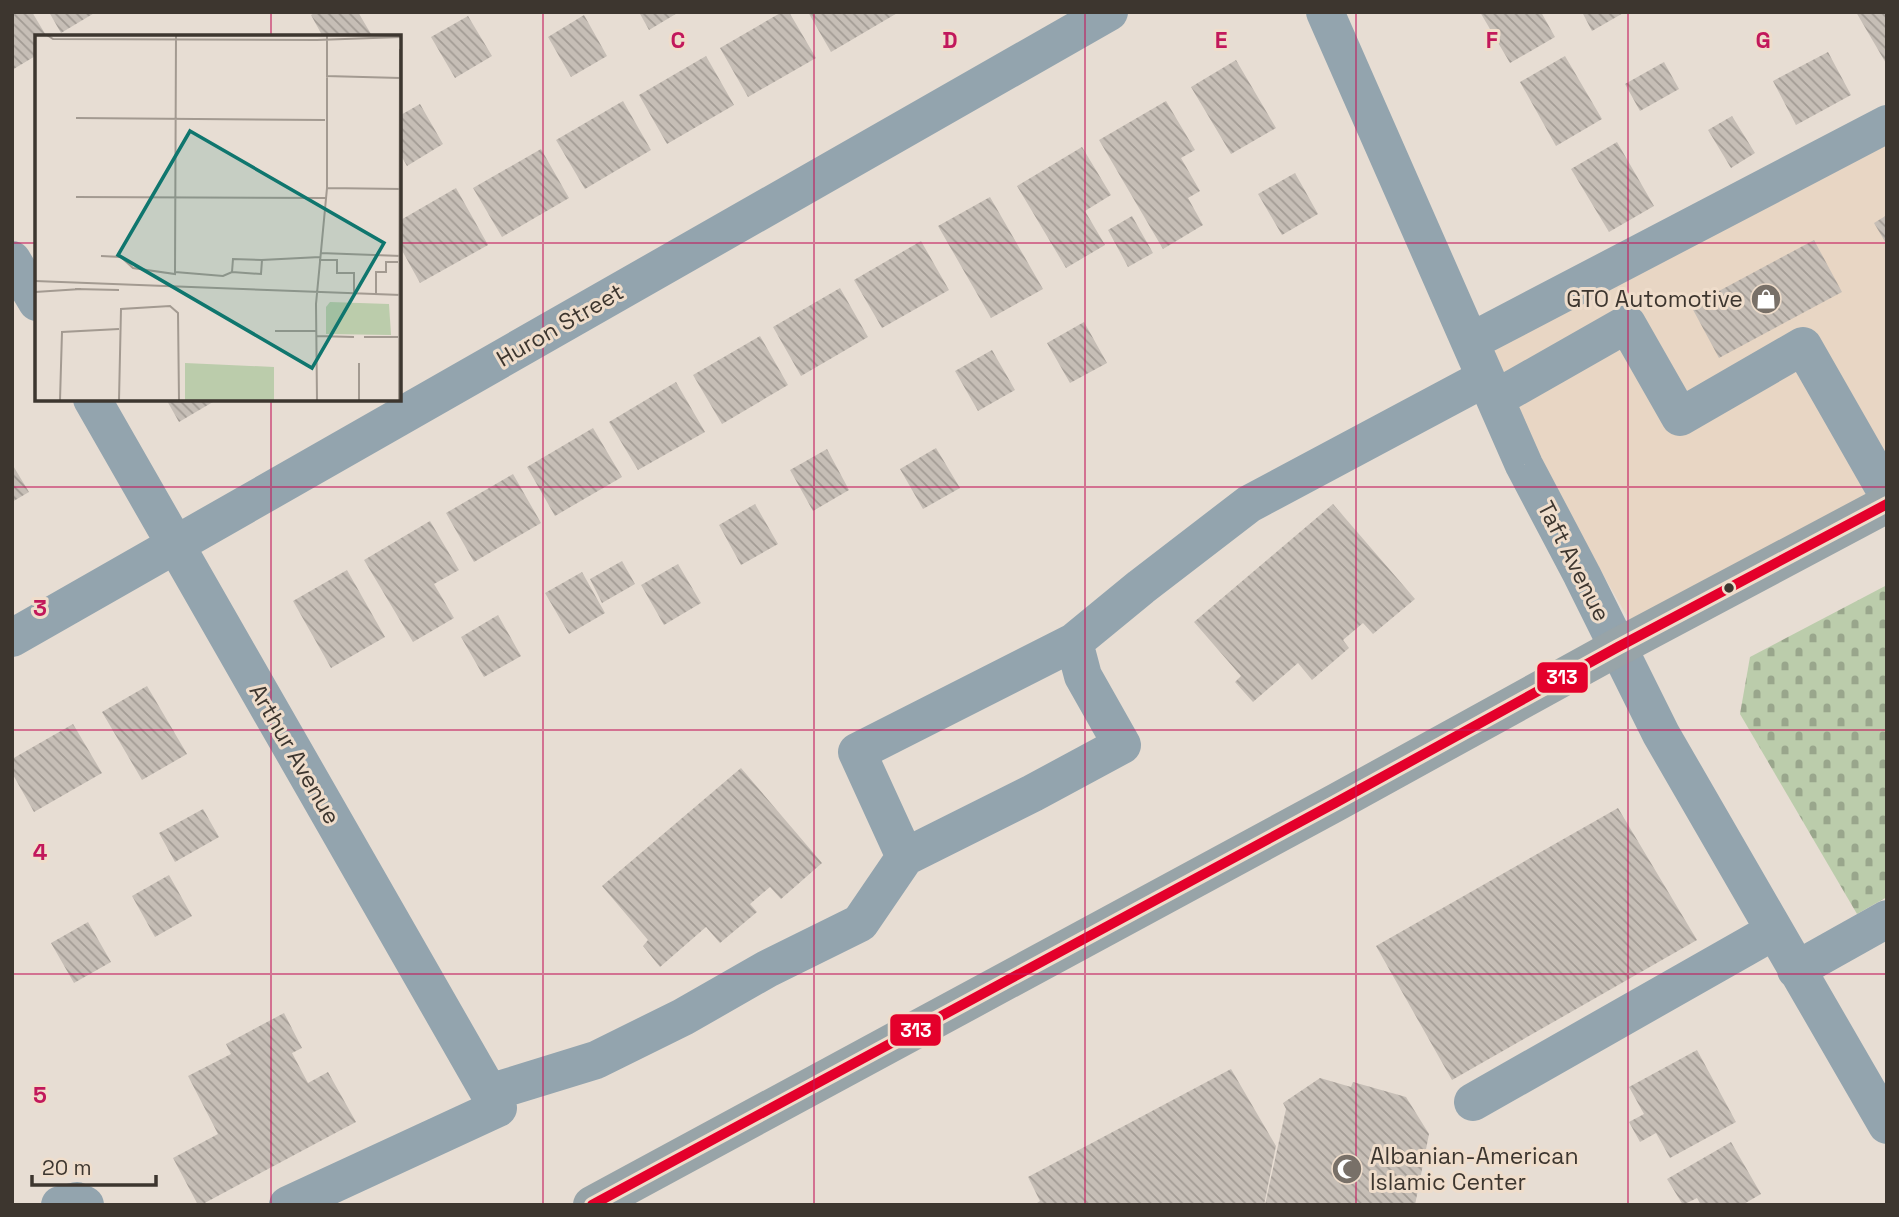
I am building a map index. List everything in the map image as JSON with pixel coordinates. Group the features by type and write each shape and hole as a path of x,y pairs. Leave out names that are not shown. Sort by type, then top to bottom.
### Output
{"main road":[{"path":"592,1205 1618,647 1887,504"}],"street":[{"name":"Huron Street","path":"12,638 1109,12"},
{"name":"Taft Avenue","path":"1325,12 1524,465 1661,734 1887,1125"},
{"path":"1470,342 1887,124"},
{"path":"12,260 35,299"},
{"path":"905,857 857,752 1074,642 1249,504 1627,324 1680,416 1803,346 1887,492"},
{"name":"Arthur Avenue","path":"93,401 494,1101"},
{"path":"288,1205 494,1101 596,1060 860,923 905,857 1122,745 1083,676 1074,642"},
{"path":"1796,970 1887,919"},
{"path":"1473,1102 1774,931"},
{"path":"60,1205 78,1201 85,1205"}],"shaded area":[{"path":"1887,110 1887,488 1631,623 1534,455 1476,322"}],"green space":[{"path":"1887,585 1887,897 1857,914 1740,714 1750,657"}],"building":[{"path":"12,12 32,12 46,35 35,35 35,56 12,70"},
{"path":"49,12 96,12 61,33"},
{"path":"316,12 358,12 371,34 322,35 311,15"},
{"path":"639,12 679,12 649,30"},
{"path":"782,12 789,12 816,58 748,97 720,48"},
{"path":"808,12 899,12 831,52"},
{"path":"1480,12 1541,12 1555,37 1510,63"},
{"path":"1582,12 1625,12 1592,31"},
{"path":"1856,12 1887,12 1887,65"},
{"path":"584,15 607,56 571,77 548,37"},
{"path":"468,16 492,56 455,78 431,37"},
{"path":"1828,52 1851,95 1796,125 1773,81"},
{"path":"706,56 734,105 667,144 639,95"},
{"path":"1565,56 1602,119 1556,146 1520,82"},
{"path":"1236,60 1276,128 1231,154 1191,87"},
{"path":"1664,62 1679,89 1640,111 1625,84"},
{"path":"623,101 651,150 585,189 556,140"},
{"path":"1166,101 1195,150 1181,158 1200,191 1188,198 1203,225 1163,249 1099,140"},
{"path":"420,104 443,144 407,166 401,156 401,115"},
{"path":"1732,116 1755,153 1731,168 1708,130"},
{"path":"1617,142 1654,206 1609,232 1571,169"},
{"path":"1082,147 1111,195 1085,211 1105,245 1066,268 1017,186"},
{"path":"541,149 569,198 502,237 473,188"},
{"path":"1295,173 1318,214 1282,235 1258,194"},
{"path":"456,188 488,245 420,283 401,249 401,220"},
{"path":"990,197 1043,289 991,318 938,226"},
{"path":"1887,215 1887,245 1874,223"},
{"path":"1132,216 1153,253 1128,267 1108,230"},
{"name":"GTO Automotive","path":"1814,240 1842,292 1719,358 1691,306"},
{"path":"921,241 949,290 882,328 854,280"},
{"path":"840,288 868,337 801,376 773,327"},
{"path":"1084,322 1107,363 1070,383 1047,343"},
{"path":"760,336 788,385 722,424 693,375"},
{"path":"992,350 1015,390 978,411 955,371"},
{"path":"676,382 705,432 638,470 609,422"},
{"path":"167,401 215,401 179,422"},
{"path":"593,428 622,477 555,516 527,467"},
{"path":"936,448 960,488 923,509 900,469"},
{"path":"827,449 849,490 813,511 790,470"},
{"path":"12,464 29,492 12,502"},
{"path":"513,474 541,523 474,562 446,513"},
{"path":"755,504 778,544 741,565 719,525"},
{"path":"1333,504 1415,599 1373,634 1363,623 1343,640 1349,648 1312,680 1298,663 1253,702 1235,682 1241,676 1194,622"},
{"path":"430,521 459,570 434,584 454,618 413,642 364,560"},
{"path":"622,561 635,584 602,603 590,579"},
{"path":"678,564 701,603 664,625 641,585"},
{"path":"347,570 385,637 331,668 293,601"},
{"path":"582,572 605,613 569,634 545,593"},
{"path":"498,615 521,656 484,677 461,637"},
{"path":"147,686 187,754 142,780 102,712"},
{"path":"73,724 102,773 34,812 12,773 12,759"},
{"path":"741,768 822,863 781,899 770,887 750,904 757,912 720,943 706,927 660,967 643,946 648,940 602,886"},
{"path":"1618,808 1697,940 1452,1080 1376,946"},
{"path":"203,809 219,837 175,862 159,833"},
{"path":"169,875 192,916 155,937 132,896"},
{"path":"88,922 111,962 74,983 51,943"},
{"path":"284,1013 302,1048 292,1053 308,1083 328,1072 356,1122 198,1205 173,1158 218,1134 188,1076 231,1054 226,1044"},
{"path":"1697,1050 1736,1122 1670,1158 1656,1133 1640,1142 1629,1122 1644,1114 1629,1087"},
{"path":"1231,1069 1276,1146 1264,1205 1034,1205 1040,1201 1028,1177"},
{"name":"Albanian-American Islamic Center","path":"1320,1078 1351,1087 1353,1082 1406,1097 1429,1134 1415,1205 1265,1205 1286,1109 1283,1103"},
{"path":"1731,1142 1761,1194 1742,1205 1701,1205 1697,1198 1683,1205 1667,1179"}],"transit line":[{"name":"313","path":"592,1205 1618,647 1887,504"}],"place":[{"name":"GTO Automotive","path":"1766,299"},
{"name":"Albanian-American Islamic Center","path":"1347,1169"}]}
